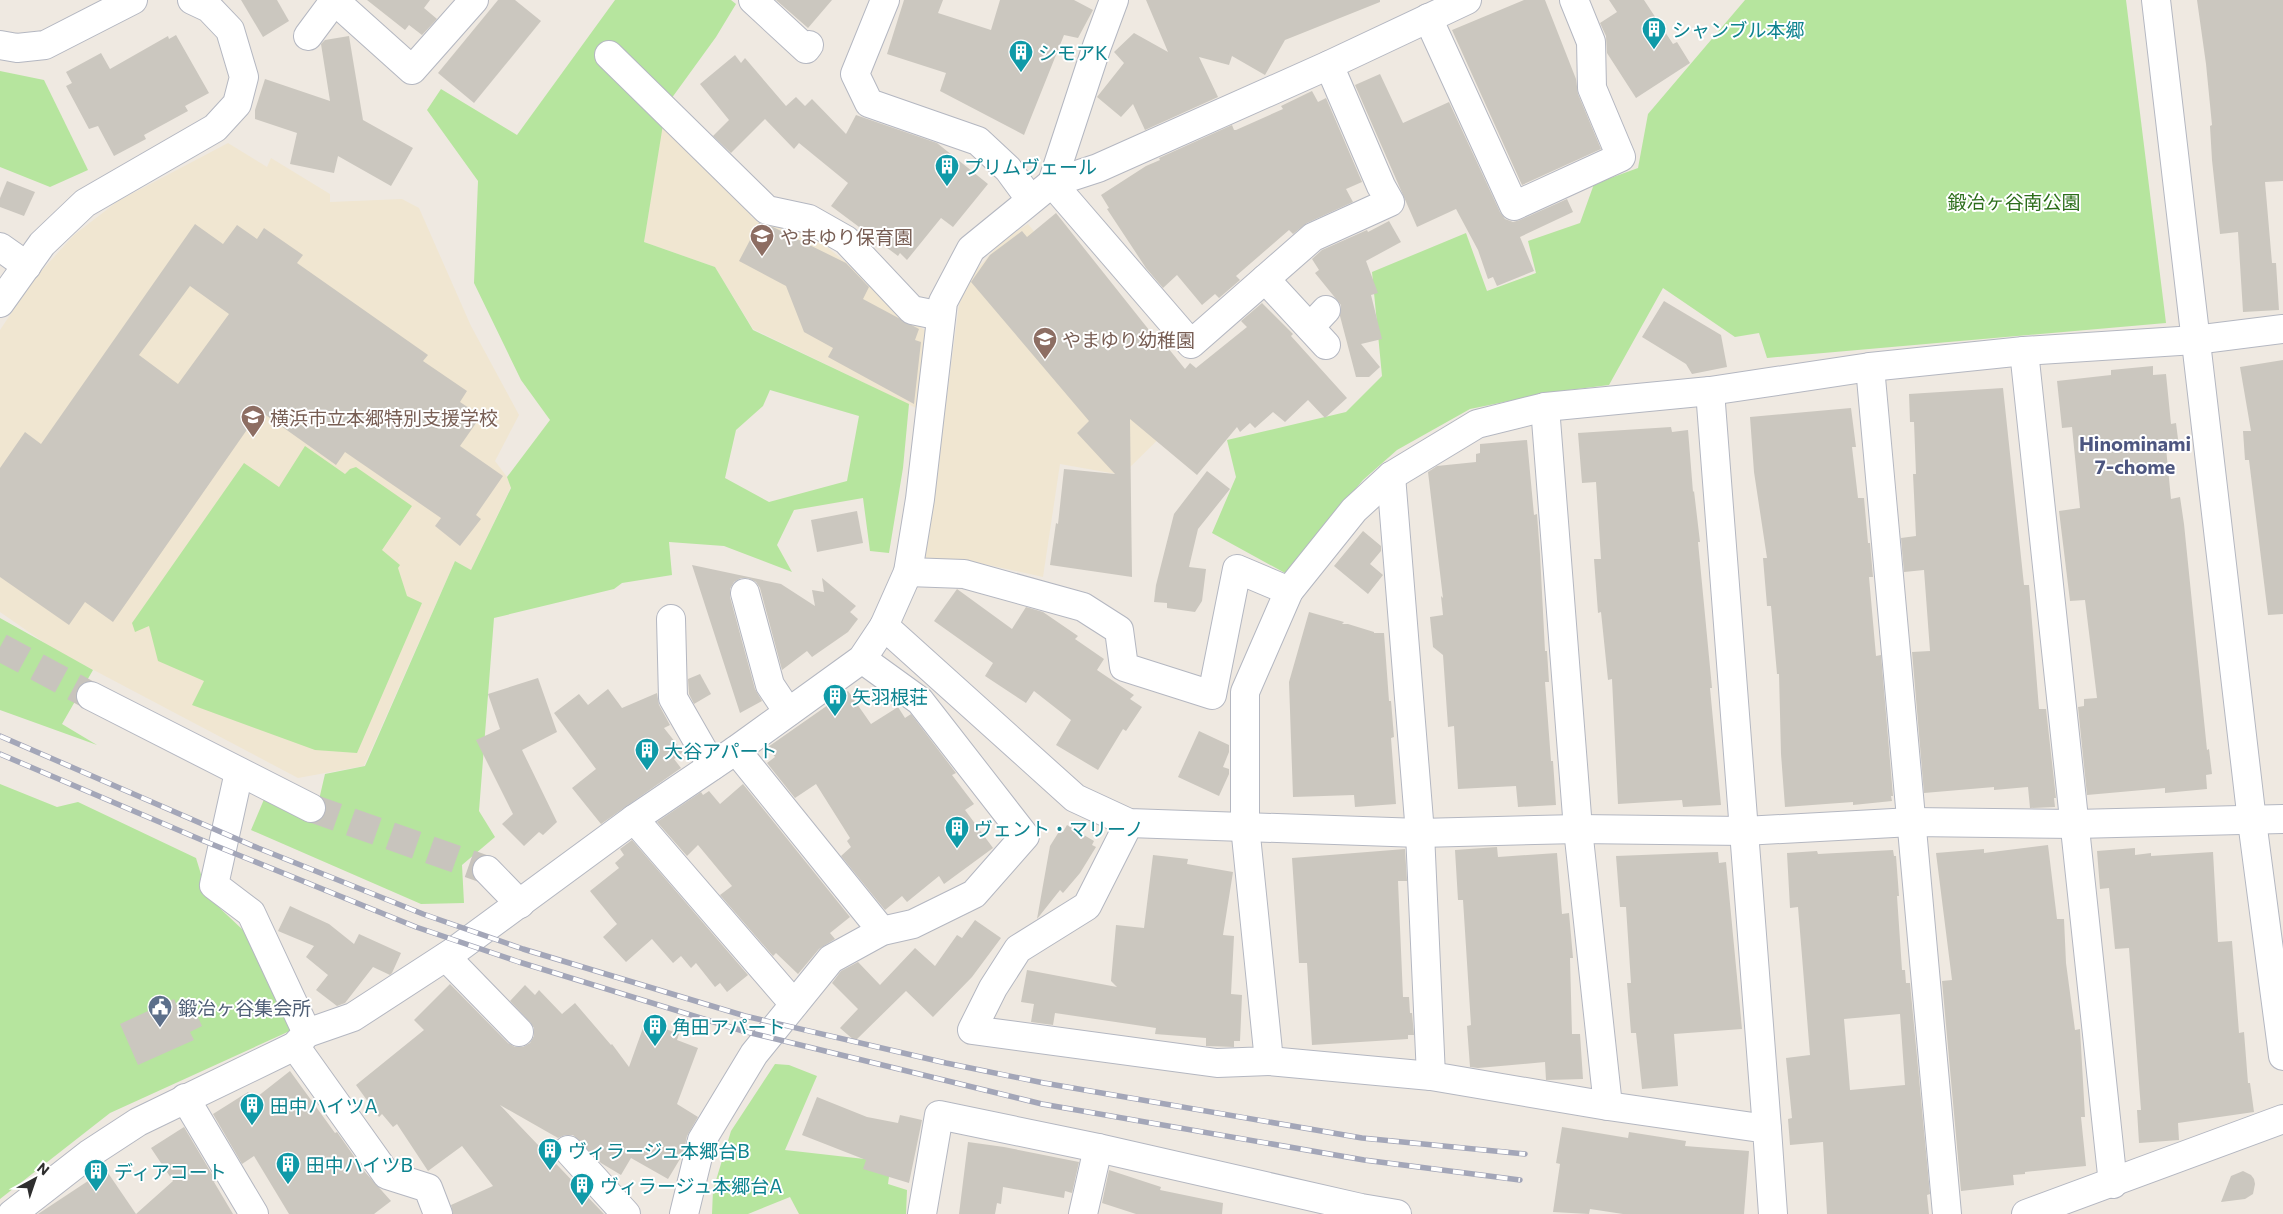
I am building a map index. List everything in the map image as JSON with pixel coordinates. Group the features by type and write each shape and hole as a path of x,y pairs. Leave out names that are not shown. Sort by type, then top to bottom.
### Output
{"street":[{"path":"0,45 17,48 46,44 133,0"},
{"path":"0,303 42,244 85,203 215,128 237,104 244,77 230,30 209,8 192,0"},
{"path":"308,36 334,0 412,70 474,0"},
{"path":"752,0 806,49 809,45"},
{"path":"885,0 855,74 869,103 978,140 1008,169 1030,199"},
{"path":"1052,183 1114,0"},
{"path":"12,1214 89,1154 138,1122 301,1039 353,1017 446,957 634,819 736,750 862,659 884,626 908,572 920,499 943,302 971,249 1030,199 1052,183 1098,168 1329,65 1467,0"},
{"path":"1428,18 1514,206 1621,157 1592,88 1591,42 1574,0"},
{"path":"2156,0 2252,821 2283,1056"},
{"path":"609,55 767,210 809,219 846,240 912,310 941,316"},
{"path":"1052,183 1191,344 1313,237 1390,202 1381,186 1329,65"},
{"path":"0,247 26,266"},
{"path":"1265,278 1321,327"},
{"path":"1269,1061 1246,826 1245,692 1289,591 1354,510 1391,476 1477,424 1545,407 1710,391 1870,367 2024,351 2195,340 2283,330"},
{"path":"2024,351 2112,1184"},
{"path":"1870,367 1947,1214"},
{"path":"1710,391 1773,1214"},
{"path":"1545,407 1578,830 1608,1106"},
{"path":"1391,476 1420,833 1431,1076"},
{"path":"908,572 964,574 1083,607 1119,630 1124,667 1212,695 1237,569 1289,591"},
{"path":"745,593 770,685 788,712"},
{"path":"671,619 673,698 712,766"},
{"path":"884,626 1075,798 1129,823 1420,833 1578,830 1744,831 1912,822 2075,824 2283,819"},
{"path":"684,1214 702,1140 754,1054 831,959 882,931 913,924 974,894 1025,836 920,701 862,659"},
{"path":"91,696 311,808"},
{"path":"736,750 882,931"},
{"path":"240,772 214,885 251,913 301,1039 387,1175 428,1188 438,1214"},
{"path":"634,819 794,1004"},
{"path":"1129,823 1087,906 1018,949 993,988 972,1030 1217,1063 1269,1061 1431,1076 1608,1106 1767,1129"},
{"path":"487,870 520,904"},
{"path":"446,957 519,1032"},
{"path":"186,1098 254,1214"},
{"path":"922,1214 938,1115 1098,1148 1351,1206 1397,1214"},
{"path":"2026,1214 2112,1184 2283,1119"},
{"path":"1083,1214 1098,1148"},
{"path":"568,1150 626,1214"}],"shaded area":[{"name":"やまゆり保育園","path":"663,121 750,208 751,217 786,227 827,247 877,288 895,310 926,331 916,408 753,329 715,267 644,242"},
{"name":"横浜市立本郷特別支援学校","path":"228,143 267,167 271,158 330,194 330,202 402,199 419,208 471,326 519,415 495,461 507,477 511,487 471,570 455,561 364,766 298,778 52,648 0,612 0,330 34,279 74,235 118,201"},
{"name":"やまゆり幼稚園","path":"1028,224 1183,415 1122,475 1060,464 1043,577 965,560 930,563 925,561 959,305 970,277 1004,239"}],"green space":[{"path":"615,0 731,0 736,4 716,37 666,106 644,242 715,267 753,330 909,404 903,468 889,553 870,551 863,498 794,510 777,545 792,572 724,546 669,542 672,575 622,583 614,589 494,618 479,811 495,837 462,865 464,903 421,904 251,830 265,797 315,817 325,774 365,766 455,561 471,570 511,488 507,477 550,420 521,380 474,283 478,181 427,110 441,89 517,135","holes":["770,390 859,416 847,481 769,502 725,478 736,430 763,406"]},
{"name":"鍛冶ヶ谷南公園","path":"1745,0 2126,0 2166,323 1767,358 1759,333 1735,337 1663,288 1609,385 1553,392 1470,409 1397,450 1363,480 1285,573 1212,533 1236,477 1227,440 1346,412 1382,376 1372,272 1466,233 1487,291 1536,273 1528,241 1580,223 1594,184 1638,168 1648,114"},
{"path":"0,71 44,80 88,170 50,187 0,167"},
{"path":"305,446 345,474 350,469 356,467 412,506 382,550 400,565 398,568 407,596 422,603 357,753 315,750 192,705 204,681 158,661 149,626 135,632 132,623 244,463 279,487"},
{"path":"0,618 93,670 62,724 97,745 0,710"},
{"path":"0,784 57,807 78,802 196,858 208,897 244,931 292,1030 110,1113 0,1199"},
{"path":"775,1064 789,1065 817,1076 785,1150 891,1162 888,1184 907,1190 906,1214 799,1214 790,1197 748,1214 712,1214 713,1190 731,1131"}],"building":[{"path":"241,0 277,0 289,21 263,37"},
{"path":"367,0 430,0 424,8 437,19 422,35 409,25 405,30"},
{"path":"498,0 515,0 541,21 474,103 438,73"},
{"path":"776,0 832,0 808,28"},
{"path":"904,0 943,0 938,13 991,30 1000,0 1074,0 1093,10 1078,38 1064,35 1024,135 940,91 946,73 887,54"},
{"path":"1146,0 1380,0 1380,2 1285,40 1265,75 1232,56 1229,65 1199,57 1218,97 1145,130 1133,104 1121,117 1097,97 1124,63 1114,52 1134,33 1168,52"},
{"path":"1524,0 1545,0 1576,79 1578,94 1601,149 1522,185 1452,30"},
{"name":"シャンブル本郷","path":"1609,0 1644,0 1673,44 1677,42 1690,63 1636,98 1607,53 1606,36 1600,23 1617,12"},
{"path":"2197,0 2283,0 2283,181 2265,182 2272,263 2276,263 2279,310 2243,312 2238,232 2220,234 2212,160 2210,126 2212,125"},
{"path":"176,35 209,93 185,106 188,111 144,135 146,139 114,156 98,126 89,129 66,86 72,83 66,72 101,53 110,69 168,36 169,39"},
{"path":"349,36 363,120 413,148 391,186 338,156 334,173 290,164 297,133 255,119 255,110 265,79 330,101 321,44 325,40"},
{"path":"735,55 741,63 745,58 786,106 796,97 805,106 812,99 846,134 856,115 937,143 988,184 953,227 941,218 907,260 900,253 898,256 831,206 848,183 799,143 794,149 765,119 731,153 713,136 729,120 700,84"},
{"path":"1380,74 1403,123 1449,102 1505,219 1513,222 1520,220 1567,199 1573,212 1520,237 1534,271 1497,286 1493,277 1488,279 1478,250 1456,209 1417,227 1355,85"},
{"path":"1312,91 1318,102 1326,98 1362,182 1346,189 1353,202 1307,223 1293,234 1289,230 1236,276 1240,280 1219,298 1215,294 1202,305 1177,275 1163,288 1146,268 1107,209 1109,208 1101,195 1146,166 1160,160 1159,158 1232,125 1234,130 1236,130 1283,109 1281,106"},
{"path":"7,181 35,192 24,216 0,207 0,198"},
{"path":"1056,213 1157,340 1160,338 1185,369 1190,363 1196,368 1247,327 1241,321 1262,303 1293,334 1291,336 1347,398 1325,418 1308,400 1285,422 1273,412 1255,428 1250,423 1240,432 1237,427 1197,475 1130,419 1132,577 1050,565 1056,523 1058,524 1064,469 1115,474 1077,433 1089,421 971,282 990,255 1022,231 1027,237"},
{"path":"1389,221 1401,242 1366,261 1378,293 1371,295 1382,339 1361,344 1380,367 1369,377 1356,377 1340,316 1341,305 1315,273 1319,270 1312,259 1322,250 1367,230 1368,232"},
{"path":"759,223 773,227 846,263 869,287 863,299 919,329 915,340 921,342 914,404 828,357 833,348 804,332 786,286 739,261"},
{"path":"195,224 223,244 237,225 257,239 264,228 303,255 297,263 428,355 423,361 467,391 460,402 481,416 460,446 503,476 476,515 481,519 460,546 435,526 441,518 345,452 336,465 260,411 113,622 85,602 69,625 0,577 0,468 25,432 41,444","holes":["190,286 229,314 178,384 139,355"]},
{"path":"1664,301 1721,335 1727,367 1692,374 1686,364 1642,337"},
{"path":"2283,360 2283,614 2268,615 2249,460 2245,460 2243,431 2251,431 2240,367"},
{"path":"2153,366 2153,375 2166,374 2171,424 2176,423 2179,447 2166,448 2171,499 2180,497 2207,750 2209,749 2212,774 2206,775 2207,789 2165,793 2165,788 2087,795 2078,707 2084,706 2084,699 2097,698 2085,600 2070,601 2059,511 2080,508 2072,427 2062,428 2057,381 2111,375 2111,370"},
{"path":"2003,388 2024,585 2029,585 2039,709 2046,709 2056,798 2054,798 2055,807 2030,808 2028,787 1994,790 1994,787 1924,793 1912,652 1930,651 1924,570 1904,572 1901,538 1916,536 1913,474 1916,474 1914,422 1910,422 1909,394"},
{"path":"1851,408 1856,447 1852,447 1858,498 1864,498 1868,543 1870,543 1873,577 1869,577 1876,656 1881,655 1893,796 1891,796 1892,801 1853,805 1853,802 1785,807 1781,754 1779,674 1777,674 1771,606 1767,606 1763,558 1767,558 1754,472 1750,417"},
{"path":"1671,427 1672,432 1688,430 1693,492 1700,542 1698,542 1721,805 1683,807 1682,800 1618,804 1612,679 1608,680 1601,612 1598,613 1594,559 1601,559 1596,482 1582,483 1578,433"},
{"path":"1527,440 1534,515 1537,514 1545,651 1547,651 1549,682 1545,682 1556,805 1518,807 1516,786 1458,789 1454,726 1448,727 1443,655 1433,647 1430,617 1443,615 1441,596 1443,598 1428,472 1437,466 1476,462 1476,454 1480,453 1480,444"},
{"path":"1207,471 1230,489 1198,529 1189,567 1206,569 1202,601 1195,612 1167,608 1167,603 1154,602 1156,585 1174,514"},
{"path":"857,511 863,543 817,552 811,520"},
{"path":"1363,531 1381,546 1381,551 1370,564 1383,575 1368,594 1334,566"},
{"path":"692,565 781,584 815,606 812,590 824,592 822,578 856,606 850,612 858,619 848,632 812,657 807,651 782,670 760,588 756,582 748,578 741,578 734,582 730,589 730,597 755,689 762,701 740,713"},
{"path":"957,589 1012,629 1026,607 1043,612 1078,636 1075,639 1104,659 1097,670 1134,695 1130,699 1142,707 1126,731 1123,729 1098,770 1056,745 1071,720 1034,691 1026,703 985,676 993,663 934,621"},
{"path":"1309,612 1374,633 1384,633 1389,701 1391,701 1394,737 1391,738 1396,804 1355,807 1354,795 1293,797 1289,682"},
{"path":"700,674 711,694 694,704 689,694 688,679"},
{"path":"538,678 557,732 522,750 557,822 543,835 539,832 524,846 502,824 513,814 476,740 500,729 488,694"},
{"path":"608,689 622,708 657,693 659,705 670,725 664,728 683,752 674,759 681,768 601,824 572,788 596,769 554,713 579,694 588,705"},
{"path":"848,691 871,724 898,707 905,718 911,714 956,773 952,775 974,804 965,810 993,848 944,884 939,876 907,902 902,896 885,910 841,856 851,847 847,841 850,838 816,784 795,798 767,763 775,757 768,747"},
{"path":"1199,731 1229,745 1229,752 1223,767 1229,769 1229,774 1219,796 1178,777"},
{"path":"743,784 850,917 830,933 835,939 819,949 798,974 776,953 773,956 720,895 732,886 698,845 687,856 657,822 701,792 703,795 709,791 720,804"},
{"path":"1067,825 1094,841 1092,845 1096,847 1080,873 1063,893 1060,890 1037,919 1050,846 1060,830 1063,832"},
{"path":"632,840 748,975 727,992 720,983 715,987 696,963 691,968 681,956 673,963 652,939 626,962 603,937 617,924 590,891 619,868 615,863 624,855 620,849"},
{"path":"2048,845 2057,919 2064,919 2066,963 2075,1030 2080,1029 2085,1117 2081,1117 2086,1166 2025,1172 2025,1174 2013,1175 2014,1185 1961,1191 1942,981 1952,980 1936,853 1984,849 1984,853"},
{"path":"1497,847 1498,857 1557,853 1562,914 1569,913 1573,958 1570,958 1572,1034 1580,1034 1583,1079 1546,1080 1545,1062 1478,1068 1470,1067 1467,1026 1471,1025 1463,900 1458,900 1455,850"},
{"path":"2135,848 2135,855 2151,853 2151,856 2213,852 2218,942 2232,941 2239,1033 2244,1032 2248,1083 2250,1083 2254,1112 2178,1123 2179,1140 2139,1143 2137,1110 2141,1110 2129,948 2115,949 2109,888 2100,889 2097,851"},
{"path":"1405,849 1407,881 1398,881 1403,997 1409,997 1414,1035 1408,1035 1408,1039 1312,1045 1307,963 1299,963 1292,858"},
{"path":"1893,850 1894,856 1896,856 1902,970 1905,970 1906,983 1910,983 1930,1194 1927,1195 1929,1214 1827,1214 1823,1142 1790,1145 1788,1119 1792,1118 1786,1058 1810,1055 1798,907 1790,908 1787,853 1817,851 1818,854","holes":["1900,1014 1905,1085 1850,1090 1844,1019"]},
{"path":"1718,852 1719,863 1726,862 1742,1029 1674,1034 1678,1086 1642,1089 1636,1033 1631,1033 1627,983 1631,983 1626,907 1620,907 1616,856"},
{"path":"1153,855 1188,859 1187,864 1233,872 1223,935 1234,936 1231,994 1242,995 1240,1041 1234,1041 1234,1047 1206,1046 1206,1038 1155,1034 1156,1028 1055,1013 1053,1025 1031,1022 1034,1004 1021,1002 1027,970 1117,987 1111,981 1116,925 1144,928"},
{"path":"290,906 329,924 354,944 359,934 401,953 392,973 390,975 373,967 345,1003 337,1006 316,990 328,975 306,957 314,946 278,931"},
{"path":"975,920 1001,938 972,977 933,1017 906,991 855,1041 840,1028 858,1009 832,983 841,971 858,962 880,985 915,948 935,966 957,935 962,938"},
{"path":"450,984 508,1043 515,1047 523,1047 530,1043 534,1036 534,1028 530,1022 510,1001 525,985 535,995 539,990 562,1014 575,1003 612,1044 629,1067 643,1028 652,1031 655,1025 679,1034 677,1040 698,1048 677,1104 698,1117 687,1136 683,1154 668,1179 631,1158 621,1175 601,1163 573,1135 565,1135 558,1138 500,1105 604,1214 453,1214 451,1205 493,1186 462,1146 428,1171 397,1124 393,1127 382,1114 379,1117 356,1085 424,1030 414,1020"},
{"path":"174,999 178,1008 191,1002 202,1026 190,1032 194,1040 138,1065 120,1024"},
{"path":"290,1071 335,1133 337,1132 357,1163 391,1201 374,1214 289,1214 254,1156 242,1164 213,1114 248,1092 253,1100"},
{"path":"817,1097 867,1117 898,1123 900,1115 922,1120 909,1183 863,1169 866,1160 802,1135"},
{"path":"184,1127 233,1214 136,1214 173,1181 151,1148"},
{"path":"1562,1127 1628,1138 1629,1132 1686,1141 1685,1146 1749,1151 1744,1214 1623,1214 1590,1209 1589,1214 1553,1212 1560,1164 1556,1163"},
{"path":"968,1142 1079,1162 1072,1193 1065,1191 1064,1198 1003,1187 1001,1204 997,1203 995,1214 959,1214"},
{"name":"ディアコート","path":"106,1170 136,1214 38,1214 88,1181"},
{"path":"1109,1170 1161,1187 1160,1190 1223,1203 1222,1214 1136,1214 1102,1203"},
{"path":"2243,1171 2254,1179 2253,1194 2245,1199 2221,1202 2231,1176"}],"tunnel":[{"path":"0,647 91,696"},
{"path":"311,808 487,870"}],"railway":[{"path":"0,736 258,848 423,914 523,949 745,1016 946,1063 1044,1083 1362,1138 1525,1154"},
{"path":"0,754 204,841 416,927 519,962 743,1031 1042,1104 1364,1160 1520,1180"}],"place":[{"name":"シャンブル本郷","path":"1654,50"},
{"name":"シモアK","path":"1021,73"},
{"name":"プリムヴェール","path":"947,187"},
{"name":"やまゆり保育園","path":"762,257"},
{"name":"やまゆり幼稚園","path":"1045,360"},
{"name":"横浜市立本郷特別支援学校","path":"253,438"},
{"name":"矢羽根荘","path":"835,717"},
{"name":"大谷アパート","path":"647,771"},
{"name":"ヴェント・マリーノ","path":"957,849"},
{"name":"鍛冶ヶ谷集会所","path":"160,1028"},
{"name":"角田アパート","path":"655,1047"},
{"name":"田中ハイツA","path":"252,1126"},
{"name":"ヴィラージュ本郷台B","path":"550,1171"},
{"name":"田中ハイツB","path":"288,1185"},
{"name":"ディアコート","path":"96,1192"},
{"name":"ヴィラージュ本郷台A","path":"582,1206"}],"district":[{"name":"Hinominami 7-chome","path":"2135,454"}]}
